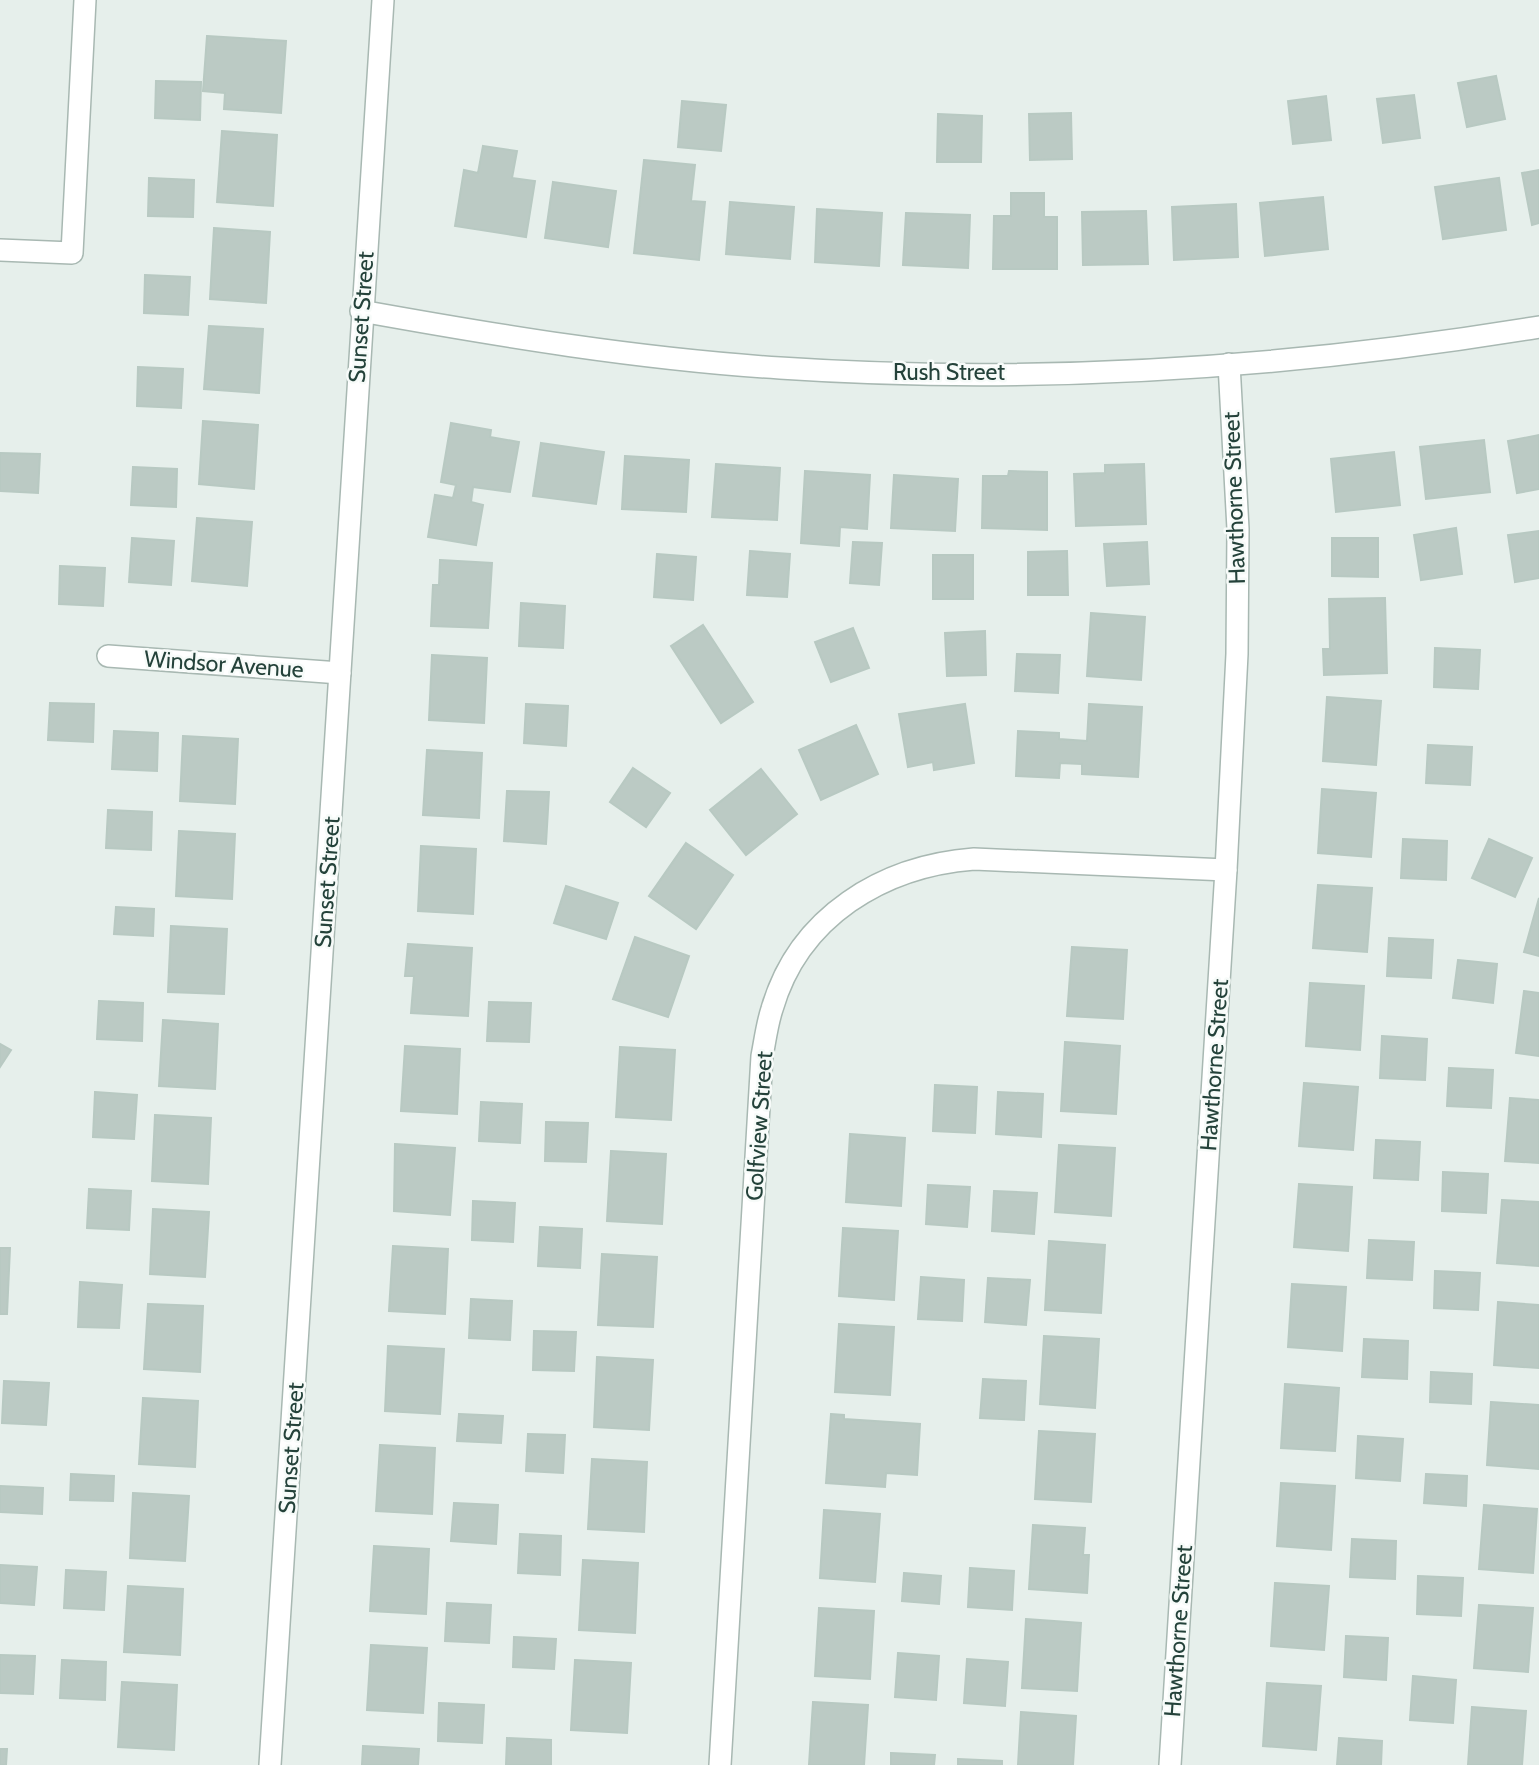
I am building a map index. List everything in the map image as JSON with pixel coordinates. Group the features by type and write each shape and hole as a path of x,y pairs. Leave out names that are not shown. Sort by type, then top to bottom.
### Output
{"street":[{"path":"0,250 72,253 85,0"},
{"name":"Sunset Street","path":"270,1765 383,0"},
{"name":"Rush Street","path":"361,311 555,345 781,368 934,373 1056,373 1229,364 1433,345 1539,327"},
{"name":"Hawthorne Street","path":"1170,1765 1237,654 1238,529 1229,364"},
{"name":"Windsor Avenue","path":"108,656 340,673"},
{"name":"Golfview Street","path":"720,1765 762,1056 772,1008 792,963 823,923 862,892 916,867 974,859 1226,870"}],"building":[{"path":"207,36 286,41 281,113 224,109 225,93 203,91"},
{"path":"1496,76 1505,119 1467,127 1458,83"},
{"path":"156,81 201,82 200,120 155,118"},
{"path":"1414,95 1420,138 1383,143 1377,99"},
{"path":"1326,96 1331,140 1293,144 1288,101"},
{"path":"682,101 726,105 721,151 678,147"},
{"path":"1071,113 1072,159 1030,160 1029,114"},
{"path":"938,114 982,116 981,162 937,162"},
{"path":"222,131 277,135 273,206 217,202"},
{"path":"483,146 517,151 512,178 535,181 526,237 455,226 464,170 478,173"},
{"path":"644,160 695,165 691,201 705,202 699,260 634,253"},
{"path":"1539,170 1539,223 1532,225 1522,173"},
{"path":"149,178 194,180 193,217 148,216"},
{"path":"1499,178 1506,230 1443,239 1435,187"},
{"path":"553,182 616,191 608,247 545,238"},
{"path":"1011,193 1044,193 1044,217 1057,217 1057,269 993,269 994,216 1011,216"},
{"path":"1323,197 1328,249 1265,256 1260,203"},
{"path":"730,202 794,207 790,259 726,254"},
{"path":"1236,204 1238,257 1174,260 1172,207"},
{"path":"817,209 882,213 879,266 815,262"},
{"path":"1146,211 1148,264 1083,265 1082,212"},
{"path":"906,213 970,215 968,268 903,265"},
{"path":"214,228 270,232 266,303 210,299"},
{"path":"145,275 190,277 188,315 144,313"},
{"path":"209,326 263,329 259,393 204,389"},
{"path":"138,367 183,369 181,408 137,406"},
{"path":"203,421 258,425 254,489 199,484"},
{"path":"451,423 491,430 490,437 519,442 510,492 473,487 471,502 483,505 476,545 428,537 435,495 453,498 456,485 441,482"},
{"path":"1539,435 1539,489 1517,493 1508,441"},
{"path":"1484,440 1490,492 1426,499 1420,447"},
{"path":"541,443 604,452 596,504 533,496"},
{"path":"1394,452 1400,505 1336,512 1331,459"},
{"path":"0,453 40,454 38,493 0,491"},
{"path":"625,456 689,460 686,512 622,509"},
{"path":"716,464 780,468 777,520 712,517"},
{"path":"1144,464 1146,524 1076,526 1074,474 1105,473 1105,465"},
{"path":"133,467 177,469 176,507 131,505"},
{"path":"805,471 870,475 867,529 840,527 839,546 801,543"},
{"path":"1009,471 1047,472 1047,530 982,528 983,476 1008,476"},
{"path":"894,475 958,479 955,531 891,528"},
{"path":"197,518 252,522 247,586 192,581"},
{"path":"1456,528 1462,574 1421,580 1414,535"},
{"path":"1539,531 1539,578 1515,582 1508,535"},
{"path":"132,538 174,541 171,585 129,582"},
{"path":"1332,538 1378,538 1378,577 1332,576"},
{"path":"853,542 882,543 879,585 850,583"},
{"path":"1147,542 1149,584 1107,586 1104,544"},
{"path":"750,551 790,554 787,597 747,595"},
{"path":"1067,551 1068,595 1028,595 1028,552"},
{"path":"657,554 696,557 693,600 654,597"},
{"path":"933,555 973,555 973,599 933,599"},
{"path":"440,560 492,563 488,628 431,626 433,585 439,585"},
{"path":"60,566 105,568 103,606 59,604"},
{"path":"1385,598 1387,673 1324,675 1323,649 1330,649 1329,599"},
{"path":"521,603 565,606 563,648 519,646"},
{"path":"1091,613 1145,617 1141,680 1087,676"},
{"path":"703,625 753,702 721,723 671,646"},
{"path":"853,628 869,668 831,682 815,642"},
{"path":"985,631 986,675 947,676 945,633"},
{"path":"1435,648 1480,650 1478,689 1434,687"},
{"path":"1017,654 1060,655 1058,693 1015,691"},
{"path":"432,655 487,658 484,723 429,720"},
{"path":"1327,697 1381,701 1376,765 1323,761"},
{"path":"50,703 94,704 93,742 48,740"},
{"path":"526,704 568,706 566,746 524,743"},
{"path":"965,704 974,763 934,770 933,762 908,767 899,714"},
{"path":"1089,704 1142,707 1138,777 1082,774 1082,764 1060,763 1059,778 1016,776 1018,731 1059,733 1059,739 1087,741"},
{"path":"856,725 878,774 821,800 799,750"},
{"path":"114,731 158,733 157,771 112,769"},
{"path":"183,736 238,739 235,804 180,801"},
{"path":"1428,745 1472,747 1470,785 1426,783"},
{"path":"427,750 482,753 479,818 423,815"},
{"path":"633,768 670,793 646,827 610,802"},
{"path":"761,769 797,814 746,855 710,810"},
{"path":"1322,789 1376,793 1371,857 1318,853"},
{"path":"507,791 549,792 546,844 504,841"},
{"path":"108,810 152,812 151,850 106,848"},
{"path":"179,831 235,834 232,899 176,896"},
{"path":"1403,839 1447,841 1446,880 1401,878"},
{"path":"1489,839 1532,858 1515,897 1472,878"},
{"path":"686,843 733,875 696,929 649,896"},
{"path":"421,846 476,849 473,914 418,911"},
{"path":"1318,885 1372,888 1367,952 1313,948"},
{"path":"566,886 618,903 606,939 554,923"},
{"path":"1539,898 1539,956 1524,952"},
{"path":"116,907 154,909 153,936 114,934"},
{"path":"171,926 227,929 224,994 168,992"},
{"path":"635,937 689,956 668,1017 613,999"},
{"path":"1389,938 1433,940 1431,978 1387,976"},
{"path":"408,944 472,948 468,1016 411,1013 414,976 405,976"},
{"path":"1072,947 1127,950 1123,1019 1067,1016"},
{"path":"1458,960 1497,964 1493,1003 1453,998"},
{"path":"1310,983 1364,986 1360,1050 1306,1046"},
{"path":"1524,991 1539,993 1539,1056 1516,1053"},
{"path":"99,1001 143,1003 142,1041 97,1039"},
{"path":"489,1002 531,1003 529,1042 487,1041"},
{"path":"163,1020 218,1024 215,1089 159,1086"},
{"path":"1382,1036 1427,1039 1425,1080 1380,1078"},
{"path":"1065,1042 1120,1046 1116,1114 1061,1111"},
{"path":"0,1044 11,1050 0,1067"},
{"path":"405,1046 460,1049 457,1114 401,1111"},
{"path":"620,1047 675,1050 671,1120 616,1117"},
{"path":"1449,1068 1493,1070 1491,1108 1447,1106"},
{"path":"1304,1083 1358,1087 1353,1150 1299,1146"},
{"path":"935,1085 977,1087 975,1133 933,1131"},
{"path":"95,1092 137,1095 134,1139 93,1137"},
{"path":"998,1092 1043,1094 1041,1137 996,1134"},
{"path":"1510,1098 1539,1100 1539,1163 1505,1161"},
{"path":"481,1102 522,1104 520,1143 479,1141"},
{"path":"155,1115 211,1118 208,1184 152,1181"},
{"path":"546,1122 588,1123 586,1162 545,1161"},
{"path":"850,1134 905,1138 901,1206 846,1202"},
{"path":"1376,1140 1420,1142 1418,1180 1374,1178"},
{"path":"395,1144 455,1148 450,1215 394,1211"},
{"path":"1059,1145 1115,1148 1111,1216 1055,1212"},
{"path":"611,1151 666,1154 662,1224 607,1221"},
{"path":"1443,1172 1488,1174 1486,1213 1442,1211"},
{"path":"1299,1184 1352,1187 1348,1251 1294,1247"},
{"path":"928,1185 970,1187 967,1227 926,1224"},
{"path":"89,1189 131,1191 129,1230 87,1228"},
{"path":"994,1191 1037,1193 1034,1234 992,1231"},
{"path":"1502,1200 1539,1202 1539,1266 1497,1263"},
{"path":"473,1201 515,1203 513,1242 472,1240"},
{"path":"153,1209 209,1212 205,1277 150,1274"},
{"path":"540,1227 582,1229 580,1268 538,1266"},
{"path":"843,1228 898,1231 894,1300 839,1296"},
{"path":"1369,1240 1414,1242 1412,1280 1367,1278"},
{"path":"1049,1241 1105,1245 1101,1313 1045,1310"},
{"path":"393,1246 448,1249 445,1314 389,1311"},
{"path":"0,1248 10,1248 7,1314 0,1314"},
{"path":"602,1254 657,1257 653,1327 598,1325"},
{"path":"1435,1271 1480,1273 1478,1310 1434,1308"},
{"path":"921,1277 964,1280 962,1321 918,1319"},
{"path":"988,1278 1030,1280 1026,1325 985,1322"},
{"path":"80,1282 122,1285 119,1328 78,1327"},
{"path":"1292,1284 1346,1287 1342,1351 1288,1347"},
{"path":"471,1299 512,1301 510,1340 469,1338"},
{"path":"1498,1302 1539,1305 1539,1368 1494,1365"},
{"path":"148,1304 203,1306 200,1372 144,1369"},
{"path":"839,1324 894,1327 890,1395 835,1392"},
{"path":"534,1331 576,1332 574,1371 533,1370"},
{"path":"1044,1336 1099,1339 1095,1408 1040,1404"},
{"path":"1364,1339 1408,1341 1407,1379 1362,1377"},
{"path":"388,1346 444,1349 440,1414 385,1411"},
{"path":"597,1357 653,1360 649,1430 594,1427"},
{"path":"1431,1372 1472,1374 1471,1404 1430,1402"},
{"path":"983,1379 1026,1381 1024,1420 980,1418"},
{"path":"4,1381 49,1383 46,1425 2,1423"},
{"path":"1285,1384 1339,1388 1335,1451 1281,1448"},
{"path":"143,1398 198,1401 195,1467 139,1464"},
{"path":"1491,1402 1539,1405 1539,1469 1487,1465"},
{"path":"459,1414 503,1416 501,1443 457,1441"},
{"path":"831,1414 844,1415 844,1419 920,1424 917,1475 886,1473 885,1487 826,1483"},
{"path":"1039,1431 1095,1434 1091,1502 1035,1499"},
{"path":"528,1434 565,1435 563,1473 526,1471"},
{"path":"1358,1436 1403,1439 1400,1481 1356,1478"},
{"path":"380,1445 435,1448 432,1514 376,1511"},
{"path":"592,1459 647,1462 644,1532 588,1529"},
{"path":"71,1474 114,1476 113,1501 70,1500"},
{"path":"1426,1474 1467,1476 1466,1506 1424,1503"},
{"path":"1281,1483 1335,1486 1331,1550 1277,1546"},
{"path":"0,1486 43,1488 42,1514 0,1512"},
{"path":"133,1493 189,1496 185,1561 130,1558"},
{"path":"454,1503 498,1505 496,1544 451,1541"},
{"path":"1484,1505 1537,1509 1533,1573 1479,1569"},
{"path":"824,1510 880,1514 875,1582 820,1578"},
{"path":"1033,1525 1085,1528 1083,1555 1089,1555 1087,1593 1029,1589"},
{"path":"520,1534 561,1536 560,1575 518,1573"},
{"path":"1352,1539 1396,1541 1395,1579 1350,1577"},
{"path":"374,1546 429,1549 426,1614 370,1611"},
{"path":"583,1560 638,1563 635,1633 579,1630"},
{"path":"0,1565 37,1567 34,1605 0,1603"},
{"path":"970,1568 1014,1571 1012,1610 968,1607"},
{"path":"66,1570 106,1572 104,1610 64,1608"},
{"path":"904,1573 941,1576 939,1604 902,1601"},
{"path":"1418,1576 1463,1578 1461,1616 1417,1614"},
{"path":"1275,1583 1329,1586 1324,1650 1271,1646"},
{"path":"128,1586 183,1589 180,1655 124,1652"},
{"path":"447,1603 491,1605 489,1643 445,1641"},
{"path":"1479,1605 1533,1608 1528,1672 1474,1668"},
{"path":"819,1608 874,1611 870,1679 815,1676"},
{"path":"1026,1619 1081,1623 1077,1691 1022,1688"},
{"path":"1346,1636 1388,1638 1386,1680 1344,1677"},
{"path":"514,1637 556,1639 554,1669 513,1667"},
{"path":"371,1645 427,1648 423,1713 367,1710"},
{"path":"898,1653 939,1656 936,1700 895,1697"},
{"path":"0,1655 35,1656 33,1694 0,1693"},
{"path":"967,1659 1008,1662 1005,1706 964,1703"},
{"path":"62,1660 106,1662 105,1700 60,1698"},
{"path":"575,1660 631,1663 627,1733 571,1730"},
{"path":"1413,1676 1456,1680 1453,1723 1410,1720"},
{"path":"122,1682 177,1685 174,1750 118,1747"},
{"path":"1267,1683 1321,1686 1316,1750 1263,1746"},
{"path":"813,1702 868,1705 864,1765 809,1765"},
{"path":"439,1703 484,1705 482,1743 438,1741"},
{"path":"1472,1707 1526,1711 1522,1765 1468,1765"},
{"path":"1021,1712 1076,1716 1073,1765 1018,1765"},
{"path":"507,1738 551,1740 551,1765 506,1765"},
{"path":"1339,1738 1382,1741 1381,1765 1337,1765"},
{"path":"363,1746 419,1749 418,1765 362,1765"},
{"path":"0,1749 7,1749 6,1765 0,1765"},
{"path":"891,1753 935,1755 934,1765 891,1765"},
{"path":"958,1759 1002,1761 1002,1765 958,1765"}]}
